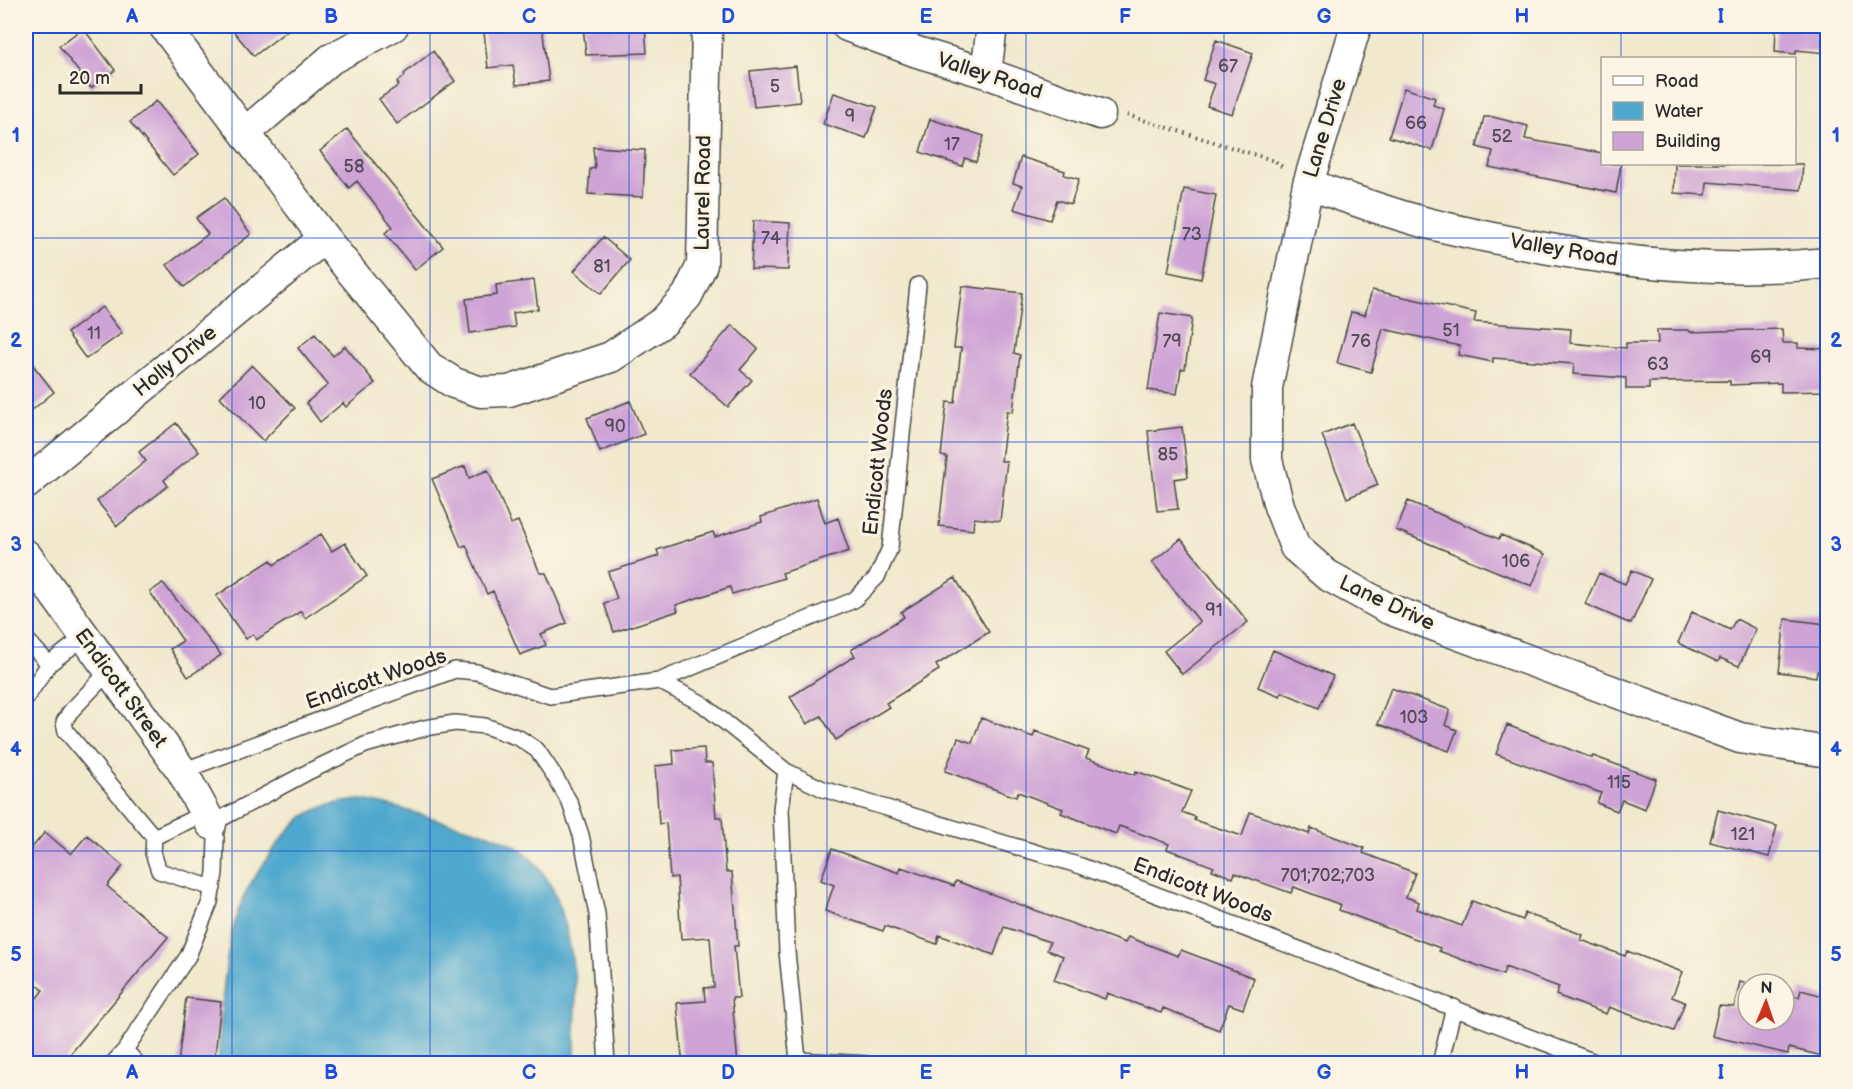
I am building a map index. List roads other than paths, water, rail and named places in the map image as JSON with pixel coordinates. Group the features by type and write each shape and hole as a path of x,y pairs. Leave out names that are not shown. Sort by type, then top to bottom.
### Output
{"street":[{"name":"Laurel Road","path":"164,26 324,238 429,367 454,383 481,393 509,391 612,357 663,322 687,296 702,265 707,26"},
{"path":"245,133 331,59 393,26"},
{"name":"Valley Road","path":"847,26 917,52 986,72 1100,114"},
{"path":"986,72 992,26"},
{"name":"Lane Drive","path":"1356,26 1308,184 1267,388 1268,460 1279,506 1294,547 1327,575 1389,609 1740,738 1827,752"},
{"name":"Valley Road","path":"1308,184 1418,221 1576,254 1645,264 1711,268 1790,267 1827,263"},
{"name":"Holly Drive","path":"26,484 324,238"},
{"name":"Endicott Street","path":"26,555 182,771 208,819"}],"lane":[{"name":"Endicott Woods","path":"182,771 455,670 477,672 550,696 659,681 854,600 877,577 890,548 918,285"},
{"path":"26,698 49,664 84,637"},
{"path":"26,639 49,664"},
{"path":"109,671 70,712 64,722 66,731 154,837 153,853 159,871 213,888"},
{"name":"Endicott Woods","path":"659,681 700,703 786,771 823,789 1081,866 1600,1064"},
{"path":"154,837 208,819 365,745 425,728 455,723 485,726 519,738 537,750 554,775 570,802 581,835 597,914 607,1064"},
{"path":"786,771 781,809 787,952 798,1062 867,1064"},
{"path":"112,1064 125,1050 188,956 210,902 215,873 216,837 208,819"},
{"path":"1440,1064 1454,1007"},
{"path":"125,1050 138,1064"}],"water":[{"path":"362,800 392,806 489,834 522,851 537,865 558,900 569,940 576,991 576,1063 218,1063 227,956 237,915 249,886 278,843 307,814 331,805"}]}
